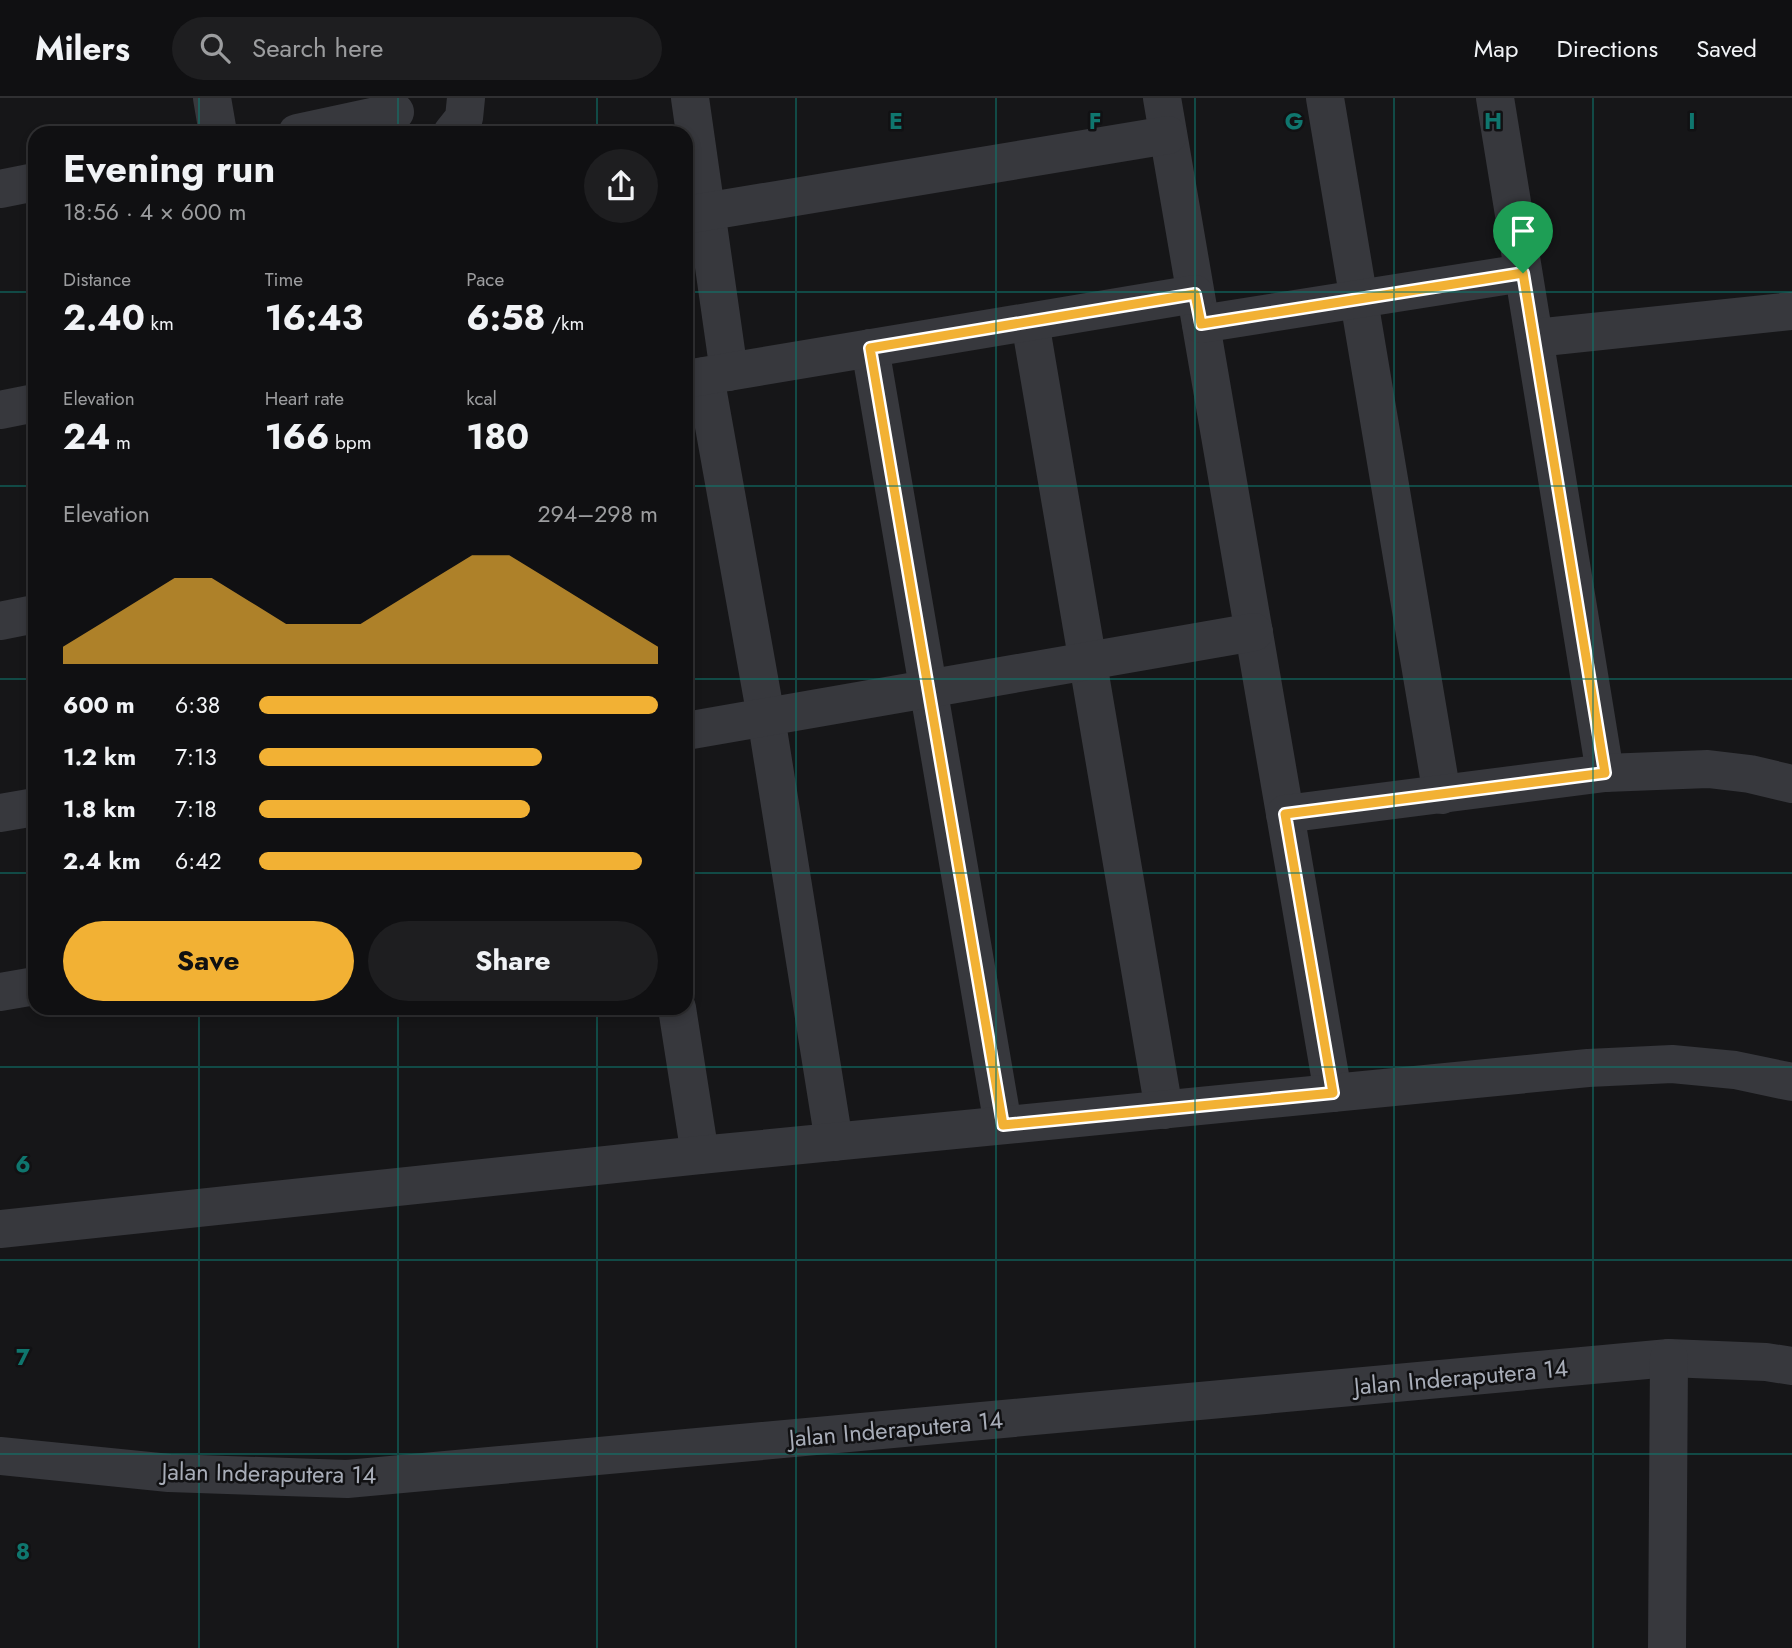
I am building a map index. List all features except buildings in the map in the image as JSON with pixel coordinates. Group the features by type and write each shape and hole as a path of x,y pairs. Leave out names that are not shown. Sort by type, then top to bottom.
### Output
{"street":[{"path":"212,98 217,126"},
{"path":"458,126 464,118 467,98"},
{"path":"691,98 692,126"},
{"path":"1162,98 1333,1093"},
{"path":"1325,98 1441,795"},
{"path":"1495,98 1605,773"},
{"path":"335,126 400,114"},
{"path":"696,213 1168,135"},
{"path":"693,144 707,376 766,717 834,1142"},
{"path":"0,189 28,184"},
{"path":"707,376 1030,322 1359,299 1523,273"},
{"path":"1535,338 1792,311"},
{"path":"1030,322 1164,1110"},
{"path":"870,348 1003,1125"},
{"path":"0,410 28,404"},
{"path":"0,621 28,615"},
{"path":"693,730 1254,632"},
{"path":"1285,814 1605,773 1708,769 1751,774 1792,784"},
{"path":"0,813 28,808"},
{"path":"0,992 28,987"},
{"path":"678,1015 700,1154"},
{"path":"0,1229 700,1154 1588,1068 1672,1064 1735,1070 1792,1082"},
{"path":"1667,1648 1669,1358"},
{"name":"Jalan Inderaputera 14","path":"0,1456 169,1473 348,1479 1669,1358 1766,1362 1792,1366"}],"route":[{"path":"1523,273 1605,773 1285,814 1333,1093 1003,1125 870,348 1195,294 1201,324 1523,273"}]}
